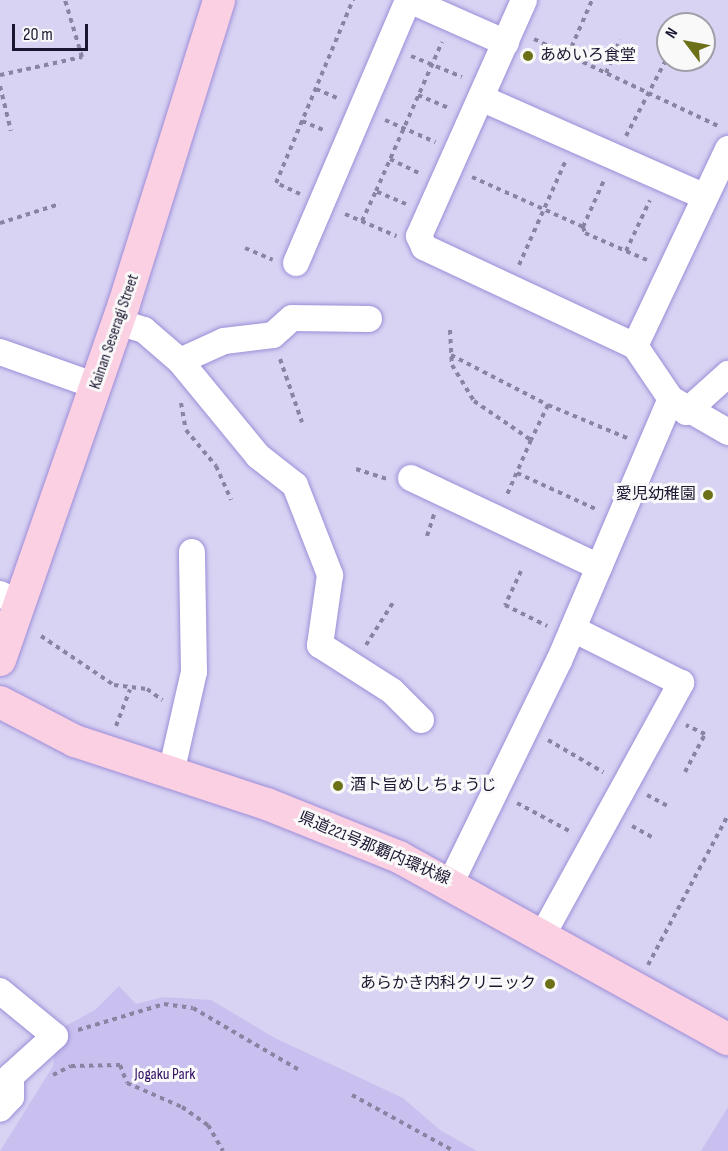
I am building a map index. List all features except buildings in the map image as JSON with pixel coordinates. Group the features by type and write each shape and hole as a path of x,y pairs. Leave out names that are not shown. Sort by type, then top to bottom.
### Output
{"main road":[{"name":"Kainan Seseragi Street","path":"0,660 10,599 96,386 219,0"},
{"name":"県道221号那覇内環状線","path":"0,702 75,741 267,804 451,882 542,936 728,1039"}],"street":[{"path":"296,263 408,0 452,19 509,36"},
{"path":"524,0 419,236 424,247 635,346 679,405 728,432"},
{"path":"480,101 705,197"},
{"path":"635,346 728,149"},
{"path":"188,370 224,341 273,335 292,318 369,319"},
{"path":"118,322 144,330 188,370 258,456 295,485 330,575 320,645 354,664 422,720"},
{"path":"0,352 96,386"},
{"path":"451,882 571,633 648,447 679,405 728,374"},
{"path":"411,478 598,567"},
{"path":"171,773 194,672 192,552"},
{"path":"542,936 681,683 571,633"},
{"path":"0,991 55,1036 11,1076 11,1097 0,1109"}],"path":[{"path":"0,75 82,57 65,0"},
{"path":"568,55 592,0"},
{"path":"362,221 452,19"},
{"path":"509,36 568,55 728,130"},
{"path":"606,73 620,40"},
{"path":"388,47 480,101"},
{"path":"0,86 12,131"},
{"path":"418,95 480,101"},
{"path":"508,287 574,140"},
{"path":"390,159 442,184"},
{"path":"626,251 661,178"},
{"path":"376,191 428,214"},
{"path":"0,223 60,204"},
{"path":"583,227 585,233 670,270"},
{"path":"450,330 451,355 474,401 531,440"},
{"path":"273,335 302,422"},
{"path":"451,355 548,405 648,447"},
{"path":"188,370 179,396 186,430 216,466 231,500"},
{"path":"497,518 548,405"},
{"path":"517,473 618,520"},
{"path":"521,571 505,605 571,633"},
{"path":"354,664 394,601"},
{"path":"41,636 130,690 147,689 168,701"},
{"path":"118,718 130,690"},
{"path":"664,714 705,734 686,772"},
{"path":"526,727 669,807"},
{"path":"496,790 593,844"},
{"path":"645,971 728,815"},
{"path":"55,1036 174,1005 193,1008 299,1070"},
{"path":"11,1076 25,1088 71,1066 120,1065 127,1083 182,1107 208,1125 223,1151"},
{"path":"352,1095 454,1151"}],"green space":[{"name":"Jogaku Park","path":"119,986 136,1004 163,997 211,1000 275,1038 403,1098 440,1130 477,1151 0,1151 53,1066 58,1030 95,1010"},
{"path":"728,1107 728,1151 701,1151"}],"place":[{"name":"あめいろ食堂","path":"528,56"},
{"name":"愛児幼稚園","path":"708,495"},
{"name":"酒ト旨めし ちょうじ","path":"338,786"},
{"name":"あらかき内科クリニック","path":"550,984"}]}
